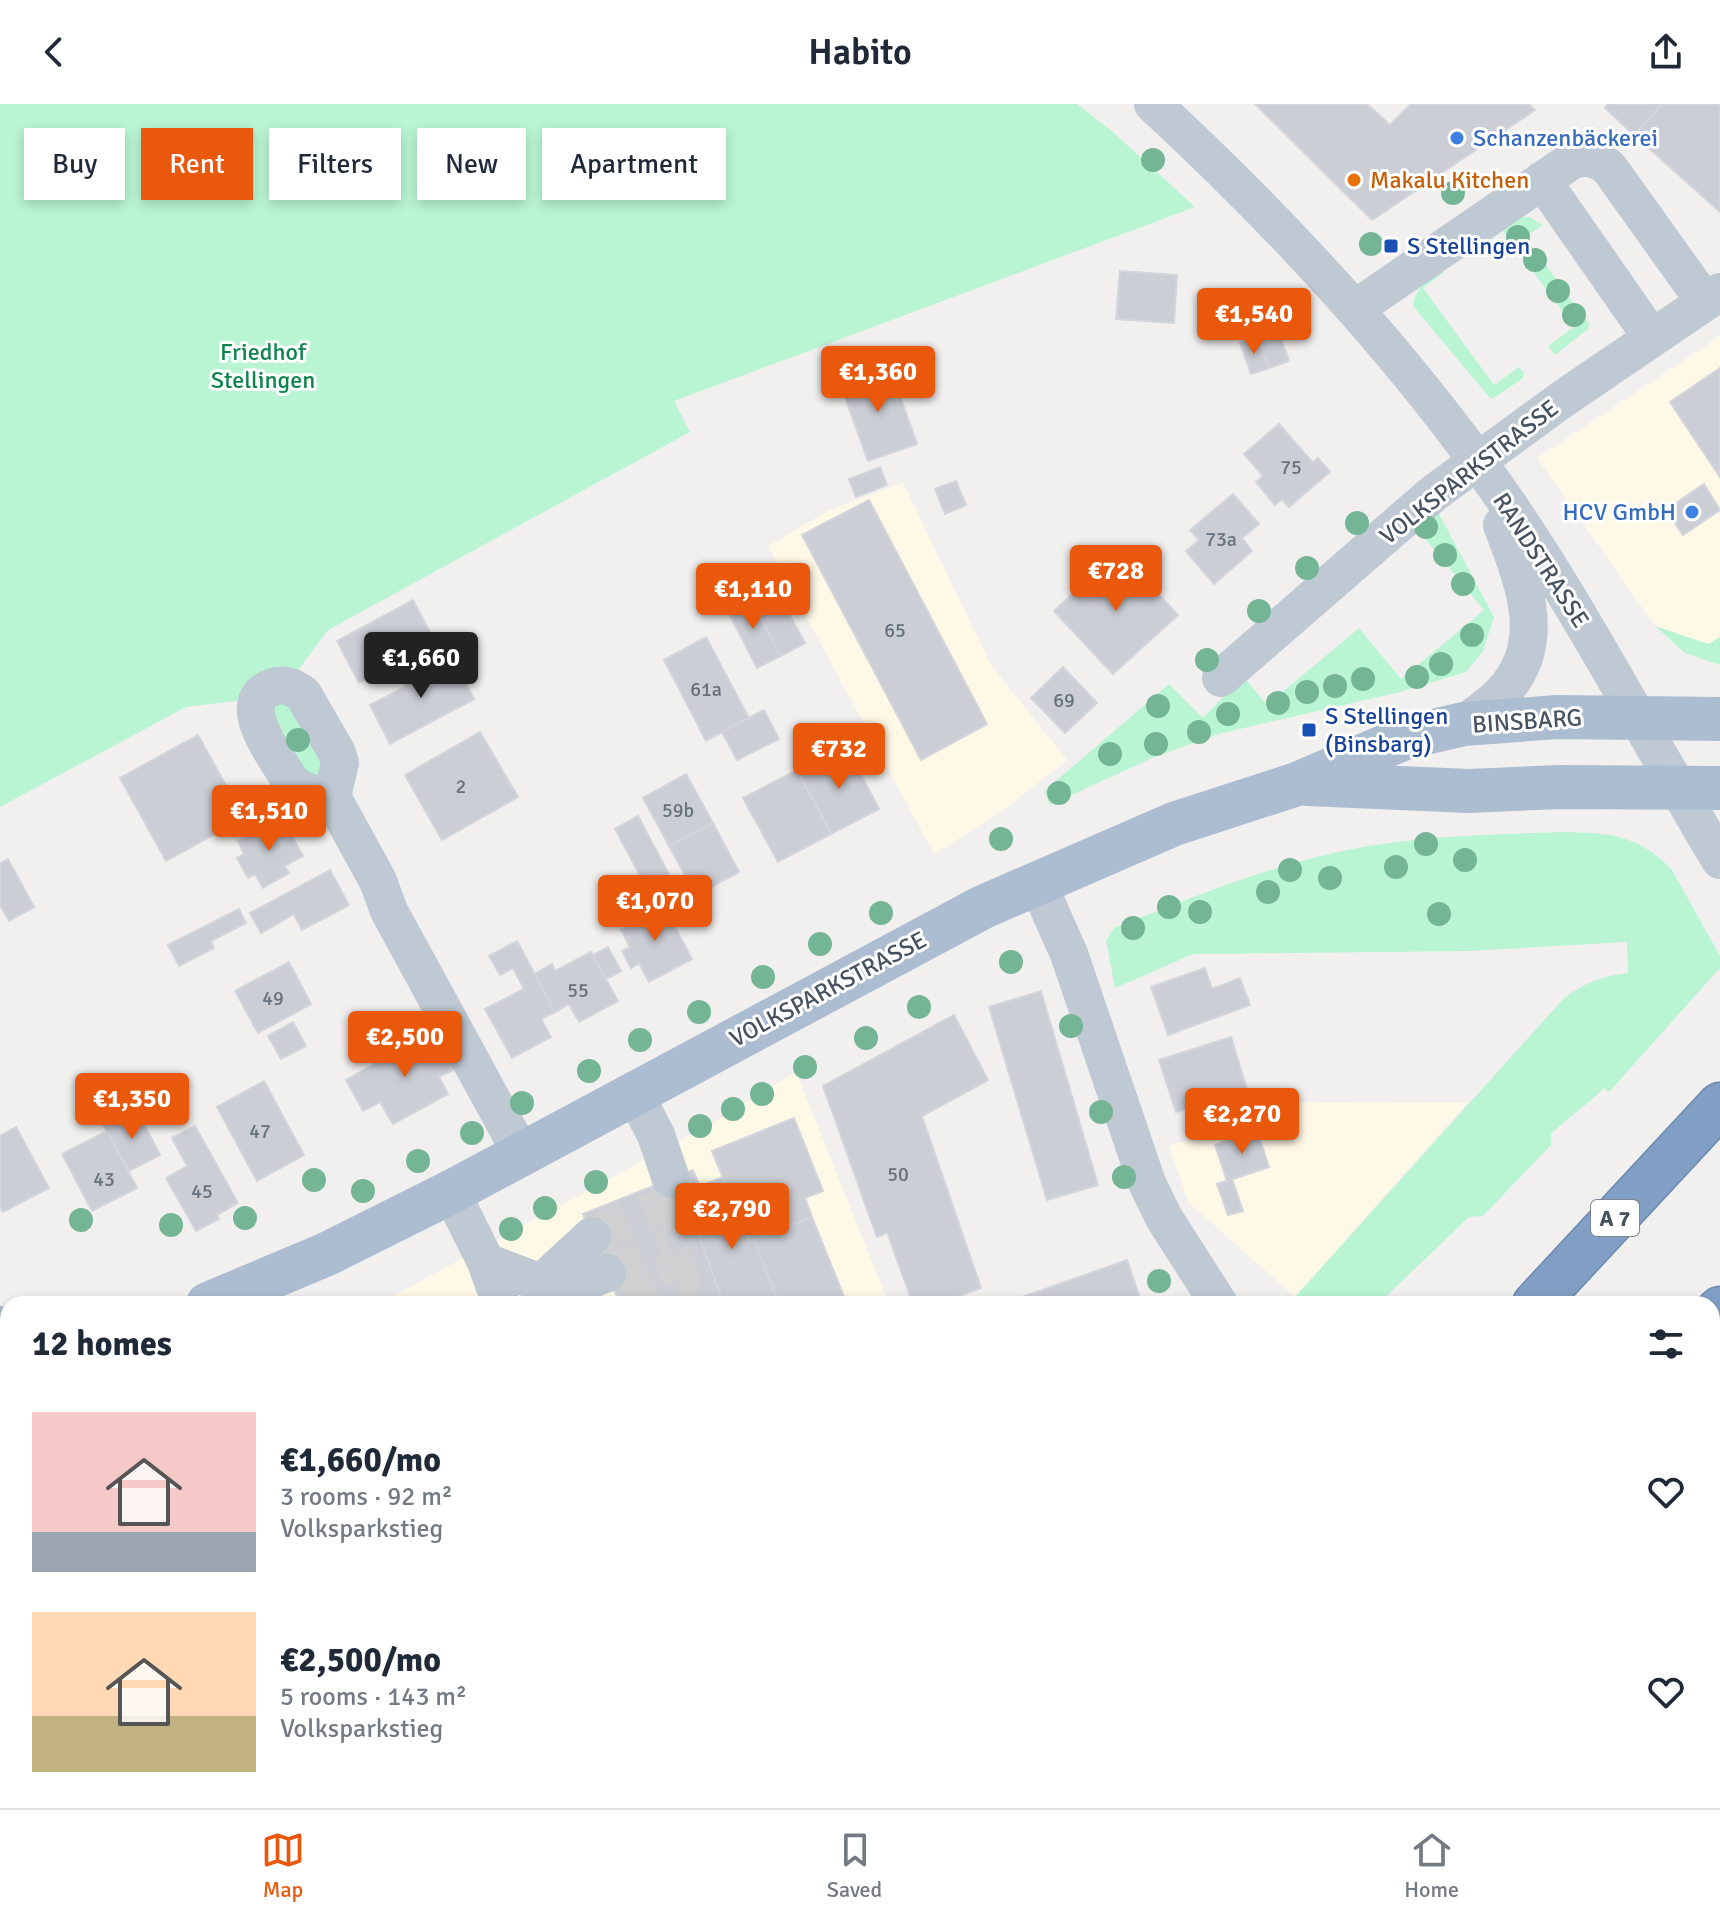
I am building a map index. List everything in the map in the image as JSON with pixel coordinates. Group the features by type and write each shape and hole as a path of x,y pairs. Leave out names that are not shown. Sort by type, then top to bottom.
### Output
{"highway":[{"name":"A 7","path":"1542,1296 1708,1119"}],"main road":[{"name":"BINSBARG","path":"1037,882 1174,824 1297,784 1407,737 1464,724 1557,717 1720,719"},
{"name":"BINSBARG","path":"1297,784 1469,791 1720,788"},
{"name":"VOLKSPARKSTRASSE","path":"227,1296 327,1254 451,1192 925,935 1037,882"}],"street":[{"name":"RANDSTRASSE","path":"1153,104 1213,159 1356,308 1479,463 1548,567 1720,860"},
{"name":"VOLKSPARKSTRASSE","path":"1221,678 1434,493 1564,398 1713,297 1604,163 1592,158 1577,158 1356,308"},
{"path":"1542,180 1652,338"},
{"path":"1464,724 1502,693 1516,676 1530,640 1530,617 1520,572 1479,463"},
{"path":"332,797 378,881 389,911 521,1153"},
{"path":"1037,882 1069,954 1147,1183 1164,1218 1214,1296"},
{"path":"634,1093 656,1135 671,1179"},
{"path":"451,1192 486,1262 498,1296"},
{"path":"545,1293 592,1236"},
{"path":"486,1262 545,1293 600,1285"}],"shaded area":[{"path":"1720,336 1720,637 1709,644 1655,626 1537,458"},
{"path":"903,483 991,665 1067,760 1000,813 934,854 768,546 831,509"},
{"path":"796,1072 886,1296 393,1296 700,1130"},
{"path":"1304,1102 1467,1103 1296,1296 1188,1202 1169,1146"}],"green space":[{"name":"Friedhof Stellingen","path":"0,104 1077,104 1113,132 1195,207 674,401 690,432 328,630 298,670 242,700 186,707 0,807"},
{"path":"1520,217 1529,217 1543,225 1525,237 1589,324 1588,329 1555,355 1548,346 1574,327 1503,231 1487,242 1484,239"},
{"path":"1443,270 1423,288 1494,385 1519,367 1524,373 1523,378 1494,398 1490,398 1413,306 1419,289"},
{"path":"1438,512 1494,617 1483,651 1466,672 1400,692 1218,734 1152,758 1050,805 1044,791 1169,684 1203,718 1243,676 1267,705 1359,628 1401,679 1484,610 1419,531"},
{"path":"1655,626 1708,644 1720,637 1720,665 1685,653"},
{"path":"284,698 322,755 319,777 303,775 268,708"},
{"path":"1594,833 1635,842 1672,870 1720,956 1720,968 1609,1092 1604,1088 1551,1134 1551,1145 1483,1216 1469,1217 1386,1296 1296,1296 1564,998 1594,981 1628,973 1627,942 1468,951 1193,954 1115,988 1106,941 1114,928 1242,879 1295,863 1381,844 1471,836"}],"building":[{"path":"1255,104 1367,104 1390,125 1411,104 1528,104 1535,110 1372,220"},
{"path":"1608,104 1662,104 1634,135 1605,108"},
{"path":"1662,104 1720,104 1720,212 1634,135"},
{"path":"1120,271 1177,275 1174,323 1116,319"},
{"path":"1278,330 1289,361 1269,368 1258,337"},
{"path":"1258,337 1269,368 1251,374 1240,343"},
{"path":"889,366 917,444 868,461 840,383"},
{"path":"1720,368 1720,477 1670,402"},
{"path":"1279,424 1313,463 1318,458 1330,472 1289,507 1282,499 1275,505 1256,482 1263,476 1244,454"},
{"path":"880,467 887,485 856,497 849,479"},
{"path":"956,481 966,505 945,514 935,489"},
{"path":"1704,484 1720,510 1683,535 1666,510"},
{"path":"1233,494 1259,524 1242,538 1252,551 1214,584 1186,551 1199,540 1190,530"},
{"path":"869,500 987,724 921,760 802,535"},
{"path":"1119,551 1178,615 1113,674 1054,611"},
{"path":"772,582 805,643 781,656 748,594"},
{"path":"748,594 781,656 757,668 725,606"},
{"path":"413,600 441,653 403,673 398,663 359,683 337,641"},
{"path":"706,637 749,718 706,741 664,660"},
{"path":"427,660 434,672 454,661 474,699 390,744 370,705 405,687 399,675"},
{"path":"1063,667 1097,703 1065,733 1031,698"},
{"path":"764,710 779,739 737,760 722,732"},
{"path":"480,732 518,797 442,840 405,775"},
{"path":"198,735 244,818 166,861 120,778"},
{"path":"847,748 879,809 831,834 799,773"},
{"path":"797,770 831,834 778,862 743,798"},
{"path":"686,774 713,823 669,846 643,798"},
{"path":"638,816 672,880 649,892 615,829"},
{"path":"282,817 303,856 285,866 289,873 263,888 255,874 248,878 237,858 244,854 238,841"},
{"path":"713,823 739,872 696,895 669,846"},
{"path":"8,859 34,907 9,921 0,905 0,863"},
{"path":"330,870 349,905 302,930 294,914 261,933 250,913"},
{"path":"653,903 658,911 665,908 692,959 649,982 639,963 631,968 622,951 630,947 621,930 641,920 636,912"},
{"path":"239,909 246,923 211,941 214,948 179,966 168,945"},
{"path":"517,941 555,1012 541,1019 551,1037 512,1058 485,1009 524,989 513,968 500,975 489,956"},
{"path":"608,947 621,971 606,979 593,955"},
{"path":"591,952 618,1001 579,1022 569,1004 555,1012 535,974 552,964 555,971"},
{"path":"289,962 311,1004 258,1033 235,991"},
{"path":"1205,968 1212,989 1240,978 1250,1005 1168,1035 1151,987"},
{"path":"1041,991 1098,1185 1047,1200 989,1007"},
{"path":"954,1015 988,1080 922,1116 981,1288 960,1296 910,1296 887,1232 877,1237 823,1086"},
{"path":"293,1022 306,1046 281,1059 268,1036"},
{"path":"435,1030 456,1068 439,1077 448,1094 393,1124 380,1102 363,1111 346,1080"},
{"path":"1231,1037 1247,1089 1176,1112 1159,1060"},
{"path":"264,1081 304,1155 257,1181 217,1107"},
{"path":"139,1114 160,1155 129,1171 104,1126 120,1117 122,1123"},
{"path":"794,1118 823,1191 805,1198 812,1217 749,1242 712,1151"},
{"path":"195,1126 238,1203 217,1215 219,1219 196,1231 166,1178 187,1166 172,1138"},
{"path":"16,1127 49,1188 3,1212 0,1207 0,1136"},
{"path":"107,1131 137,1188 92,1211 62,1154"},
{"path":"1257,1131 1269,1167 1227,1181 1215,1145"},
{"path":"693,1170 706,1202 695,1226 721,1296 617,1296 583,1214"},
{"path":"723,1177 749,1242 754,1240 776,1296 721,1296 695,1226 706,1202 700,1186"},
{"path":"1232,1179 1243,1211 1228,1215 1217,1184"},
{"path":"812,1217 844,1296 776,1296 754,1240"},
{"path":"1127,1260 1139,1296 1026,1296"}],"tunnel":[{"path":"641,1296 681,1280 669,1248 676,1214 671,1179"},
{"path":"592,1236 678,1202"},
{"path":"607,1273 669,1248"}],"place":[{"name":"Schanzenbäckerei","path":"1457,138"},
{"name":"Makalu Kitchen","path":"1354,180"},
{"name":"S Stellingen","path":"1391,246"},
{"name":"HCV GmbH","path":"1692,512"},
{"name":"S Stellingen (Binsbarg)","path":"1309,730"}]}
